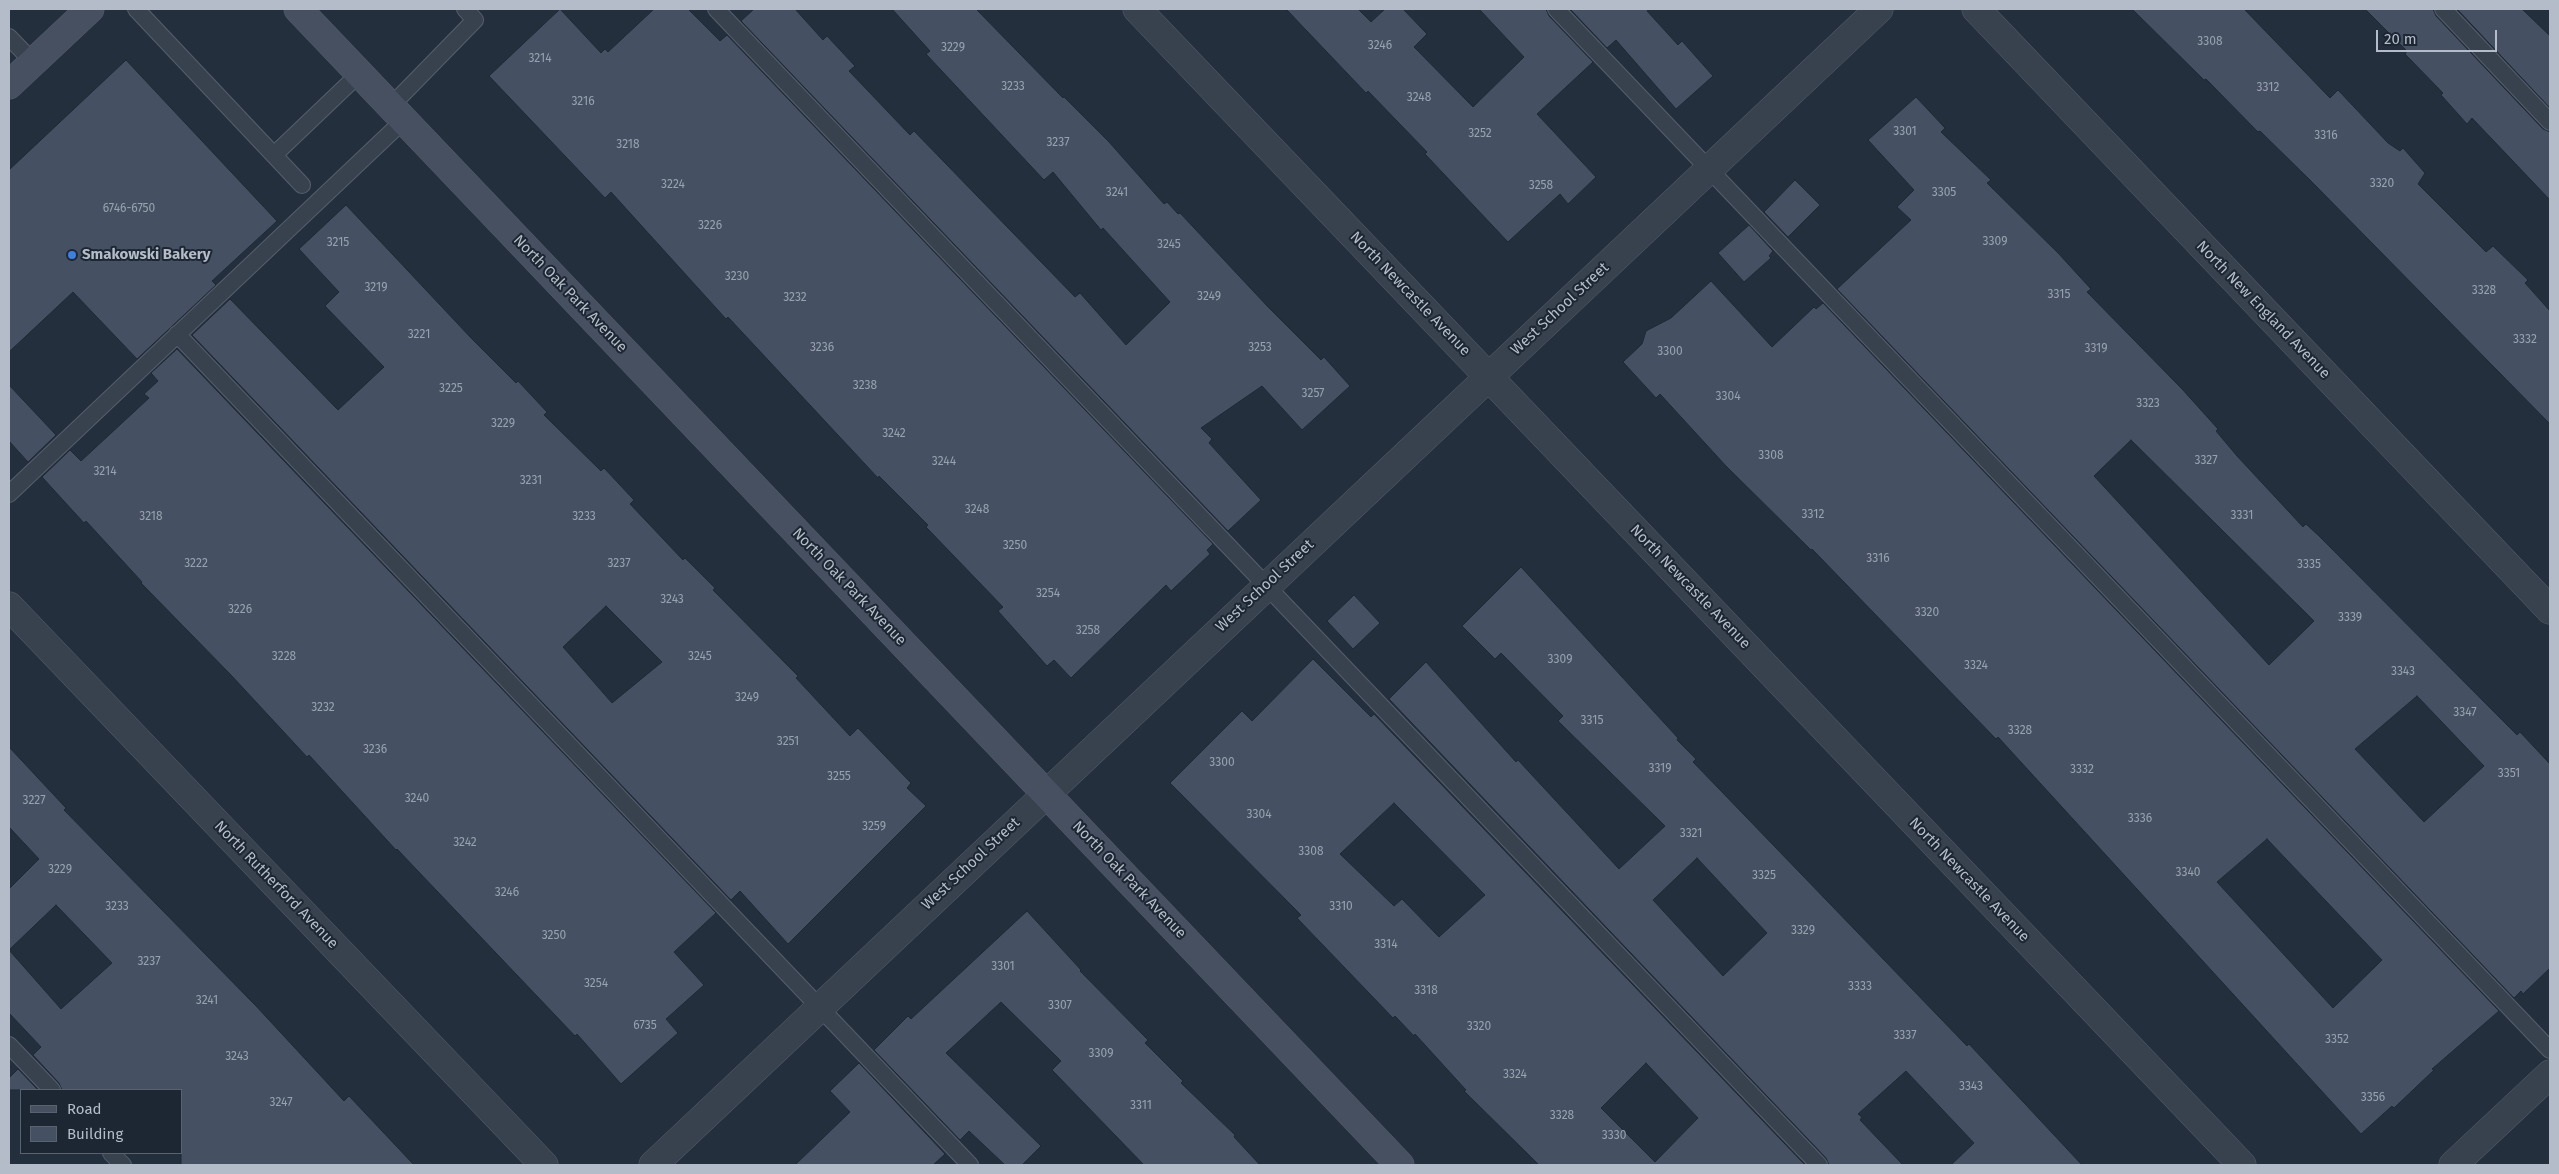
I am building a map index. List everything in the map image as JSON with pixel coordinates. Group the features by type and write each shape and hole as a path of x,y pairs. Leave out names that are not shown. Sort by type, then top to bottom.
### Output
{"street":[{"path":"9,85 90,9"},
{"name":"North Oak Park Avenue","path":"298,9 1400,1165"},
{"name":"North Newcastle Avenue","path":"1137,9 2242,1165"},
{"name":"West School Street","path":"653,1165 1879,9"},
{"name":"North New England Avenue","path":"1976,9 2550,610"},
{"name":"North Rutherford Avenue","path":"9,606 544,1165"},
{"path":"2453,1165 2550,1074"}],"lane":[{"path":"136,9 302,185"},
{"path":"9,494 177,334 397,113 475,20 466,9"},
{"path":"716,9 1819,1165"},
{"path":"1556,9 2550,1050"},
{"path":"2443,9 2550,122"},
{"path":"9,37 33,62"},
{"path":"274,155 359,74"},
{"path":"177,334 970,1165"},
{"path":"9,1045 51,1089"},
{"path":"112,1154 123,1165"}],"building":[{"path":"560,9 601,53 605,49 608,52 654,9 688,9 720,41 727,35 1213,544 1207,550 1210,554 1171,591 1166,585 1071,678 1054,660 1047,666 998,611 1003,607 926,527 928,525 879,476 878,478 728,317 726,319 611,192 605,198 489,76"},
{"path":"754,9 795,9 823,40 827,36 855,66 849,71 910,135 914,131 1075,297 1080,293 1126,345 1170,302 1103,228 1101,230 1053,172 1044,180 926,54 930,51 892,9 976,9 1109,142 1164,204 1167,202 1178,214 1180,213 1269,308 1321,360 1324,357 1350,386 1302,430 1262,386 1201,428 1212,439 1209,443 1261,500 1228,531 741,21"},
{"path":"1286,9 1358,9 1371,22 1385,9 1403,9 1427,34 1414,47 1473,107 1524,57 1479,9 1546,9 1549,16 1593,62 1537,114 1596,177 1568,204 1560,194 1508,242 1425,154 1427,152 1368,91 1366,93"},
{"path":"1570,9 1650,9 1647,11 1678,45 1682,41 1713,76 1676,109 1616,40 1607,48"},
{"path":"2132,9 2244,9 2330,98 2338,90 2388,143 2400,151 2403,148 2425,173 2418,184 2486,252 2493,246 2528,280 2525,283 2550,311 2550,424 2312,182"},
{"path":"2365,9 2433,9 2436,16 2543,129 2550,132 2550,200 2472,118 2467,124 2441,95 2443,93 2405,54 2407,51"},
{"path":"2457,9 2522,9 2550,36 2550,108"},
{"path":"126,60 277,221 212,281 216,285 137,359 73,292 9,352 9,170"},
{"path":"1916,97 1945,128 1941,132 1991,180 1987,183 2058,253 2091,289 2087,292 2182,389 2218,429 2216,431 2237,456 2303,527 2306,524 2319,536 2517,735 2520,732 2550,764 2550,968 2523,994 2521,991 2514,998 1837,289 1911,220 1897,207 1914,190 1868,140","holes":["2131,440 2314,621 2269,665 2094,476","2417,696 2484,766 2424,822 2355,749"]},
{"path":"1795,180 1820,205 1788,237 1764,212"},
{"path":"346,205 472,339 516,383 518,381 547,412 544,415 601,471 604,468 634,500 630,504 683,560 685,558 715,588 713,590 798,676 796,678 850,736 858,728 911,783 907,788 926,806 788,944 740,891 731,900 192,335 230,299 338,410 384,367 325,306 339,292 299,249","holes":["606,606 662,662 612,703 563,647"]},
{"path":"1749,225 1773,251 1769,256 1771,258 1744,282 1718,253"},
{"path":"1711,281 1772,347 1814,307 1816,309 1823,303 2499,1011 2432,1069 2434,1070 2394,1108 2392,1106 2361,1134 1998,737 1996,739 1812,549 1726,466 1660,394 1656,398 1623,362 1642,344 1646,331 1671,318","holes":["2267,839 2382,960 2333,1008 2217,882"]},
{"path":"177,349 716,913 674,952 704,985 666,1019 678,1033 621,1084 577,1034 575,1036 396,850 309,755 307,757 231,675 141,583 86,521 84,523 42,477 70,450 81,461 149,398 144,394 158,381 151,373"},
{"path":"9,385 56,435 28,462 9,441"},
{"path":"1521,567 1678,738 1677,740 1696,759 1693,762 1967,1046 1969,1044 2082,1165 1951,1165 1974,1143 1906,1071 1858,1114 1862,1117 1860,1120 1903,1165 1829,1165 1826,1158 1389,699 1426,662 1516,762 1518,760 1619,869 1665,826 1558,721 1563,716 1501,653 1495,659 1462,626","holes":["1697,858 1767,933 1723,976 1653,900"]},
{"path":"1354,595 1380,623 1353,649 1327,621"},
{"path":"1313,659 1371,717 1374,714 1805,1165 1539,1165 1464,1091 1466,1090 1415,1034 1414,1036 1395,1016 1393,1018 1297,918 1301,915 1170,783 1242,711 1252,721","holes":["1394,803 1485,895 1439,937 1402,899 1394,906 1340,854","1646,1063 1698,1118 1655,1162 1601,1108"]},
{"path":"9,747 66,808 64,810 256,1006 344,1101 349,1096 414,1165 181,1165 182,1089 62,1089 59,1083 33,1055 41,1047 9,1013 9,950 9,889 39,859 9,827","holes":["56,905 112,963 61,1009 9,950"]},
{"path":"1027,911 1080,971 1148,1040 1145,1043 1183,1081 1181,1083 1235,1135 1234,1137 1260,1165 1144,1165 1052,1070 1061,1061 1001,1002 946,1053 1041,1146 1022,1165 1005,1165 969,1131 960,1140 874,1050 908,1016 911,1019"},
{"path":"859,1063 945,1154 933,1165 795,1165 850,1112 830,1091"},
{"path":"18,1069 37,1089 9,1090 9,1078"}],"place":[{"name":"Smakowski Bakery","path":"72,255"}]}
